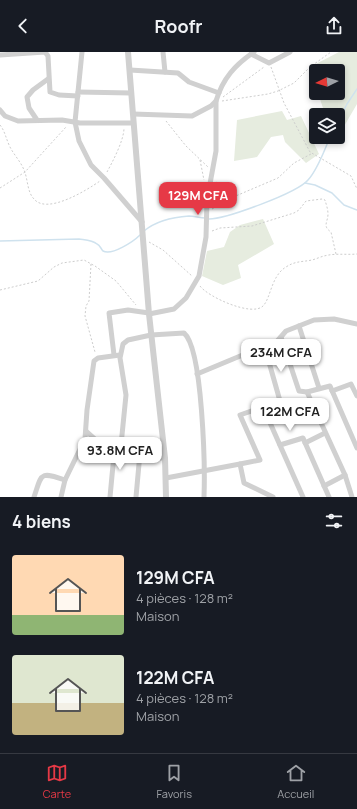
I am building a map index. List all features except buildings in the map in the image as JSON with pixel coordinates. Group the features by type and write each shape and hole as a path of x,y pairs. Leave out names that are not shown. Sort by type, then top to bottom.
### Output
{"street":[{"path":"0,56 45,52 48,56 48,87 52,94 131,93"},
{"path":"82,52 78,94 73,122 79,140 85,156 91,166 104,178 142,222"},
{"path":"128,52 149,314 165,458 166,497"},
{"path":"164,52 165,72"},
{"path":"243,52 246,59"},
{"path":"133,114 192,116 212,106 216,101 226,76 234,67 253,53 269,63 287,53"},
{"path":"130,70 178,73 188,82 219,93"},
{"path":"37,120 29,108 27,97 33,90 48,79"},
{"path":"110,497 126,395 109,313 128,310 140,310 149,314 170,311 186,298 199,276 206,237 206,212 216,151 216,101"},
{"path":"0,110 11,119 133,123"},
{"path":"197,374 245,354 274,346 286,331 314,320 329,319 357,324"},
{"path":"299,326 319,388"},
{"path":"61,497 65,480 84,444 87,410 96,359 117,355 125,342 151,335 180,332 186,334 194,354 197,374 205,470 204,497"},
{"path":"281,337 298,389 301,392 307,392 328,385 355,438 357,448"},
{"path":"166,478 260,460 240,415 280,401 265,348"},
{"path":"332,391 351,384 357,396"},
{"path":"307,392 345,475 352,497"},
{"path":"263,407 304,497"},
{"path":"86,431 96,440 118,444 140,453 146,458 165,458"},
{"path":"305,443 325,433"},
{"path":"280,445 301,437 329,497"},
{"path":"136,497 140,453"},
{"path":"240,464 244,483 273,497"},
{"path":"324,486 345,475"},
{"path":"34,497 39,479 43,476 53,476 65,480"}],"path":[{"path":"216,101 268,94 278,91 294,83 310,67 331,52"},
{"path":"216,101 232,92 269,63 278,91 312,154 351,176 357,189"},
{"path":"162,115 186,146 200,159 219,185 227,191 238,195"},
{"path":"0,188 25,172 73,122"},
{"path":"0,124 10,148 25,172 31,195 34,200 40,204 52,204 69,198 104,178 113,161 118,146 124,137 124,123"},
{"path":"206,212 238,195 278,178 294,163 312,154"},
{"path":"200,159 205,181"},
{"path":"206,237 220,228 252,226 294,213 299,210 306,201 322,199 325,200 328,212 325,224 327,229 331,232 336,254"},
{"path":"252,309 259,308 264,305 273,283 285,267 299,261 312,260 336,254 357,254"},
{"path":"0,290 38,281 54,267 62,263 78,259 84,260 91,264 124,288 140,310"},
{"path":"91,264 89,300 85,316 96,359"}],"shaded area":[{"path":"339,52 357,52 357,104 345,125 345,108 323,108 320,100 345,100 345,64 316,64"},
{"path":"282,111 287,120 301,116 309,133 309,144 314,144 319,154 306,163 285,142 283,135 271,137 257,157 234,161 237,120"},
{"path":"263,219 274,244 238,265 241,278 223,285 202,276 207,251 224,247 230,232 240,225"}],"waterway":[{"path":"345,108 357,89"},
{"path":"209,219 230,215 290,192 308,180 315,171 327,144"},
{"path":"305,183 315,185 332,193 344,205 357,210"},
{"path":"144,231 160,222 177,217 189,216 205,218"},
{"path":"0,241 79,239 93,242 99,245 103,251 107,252 123,247 140,235"}]}
